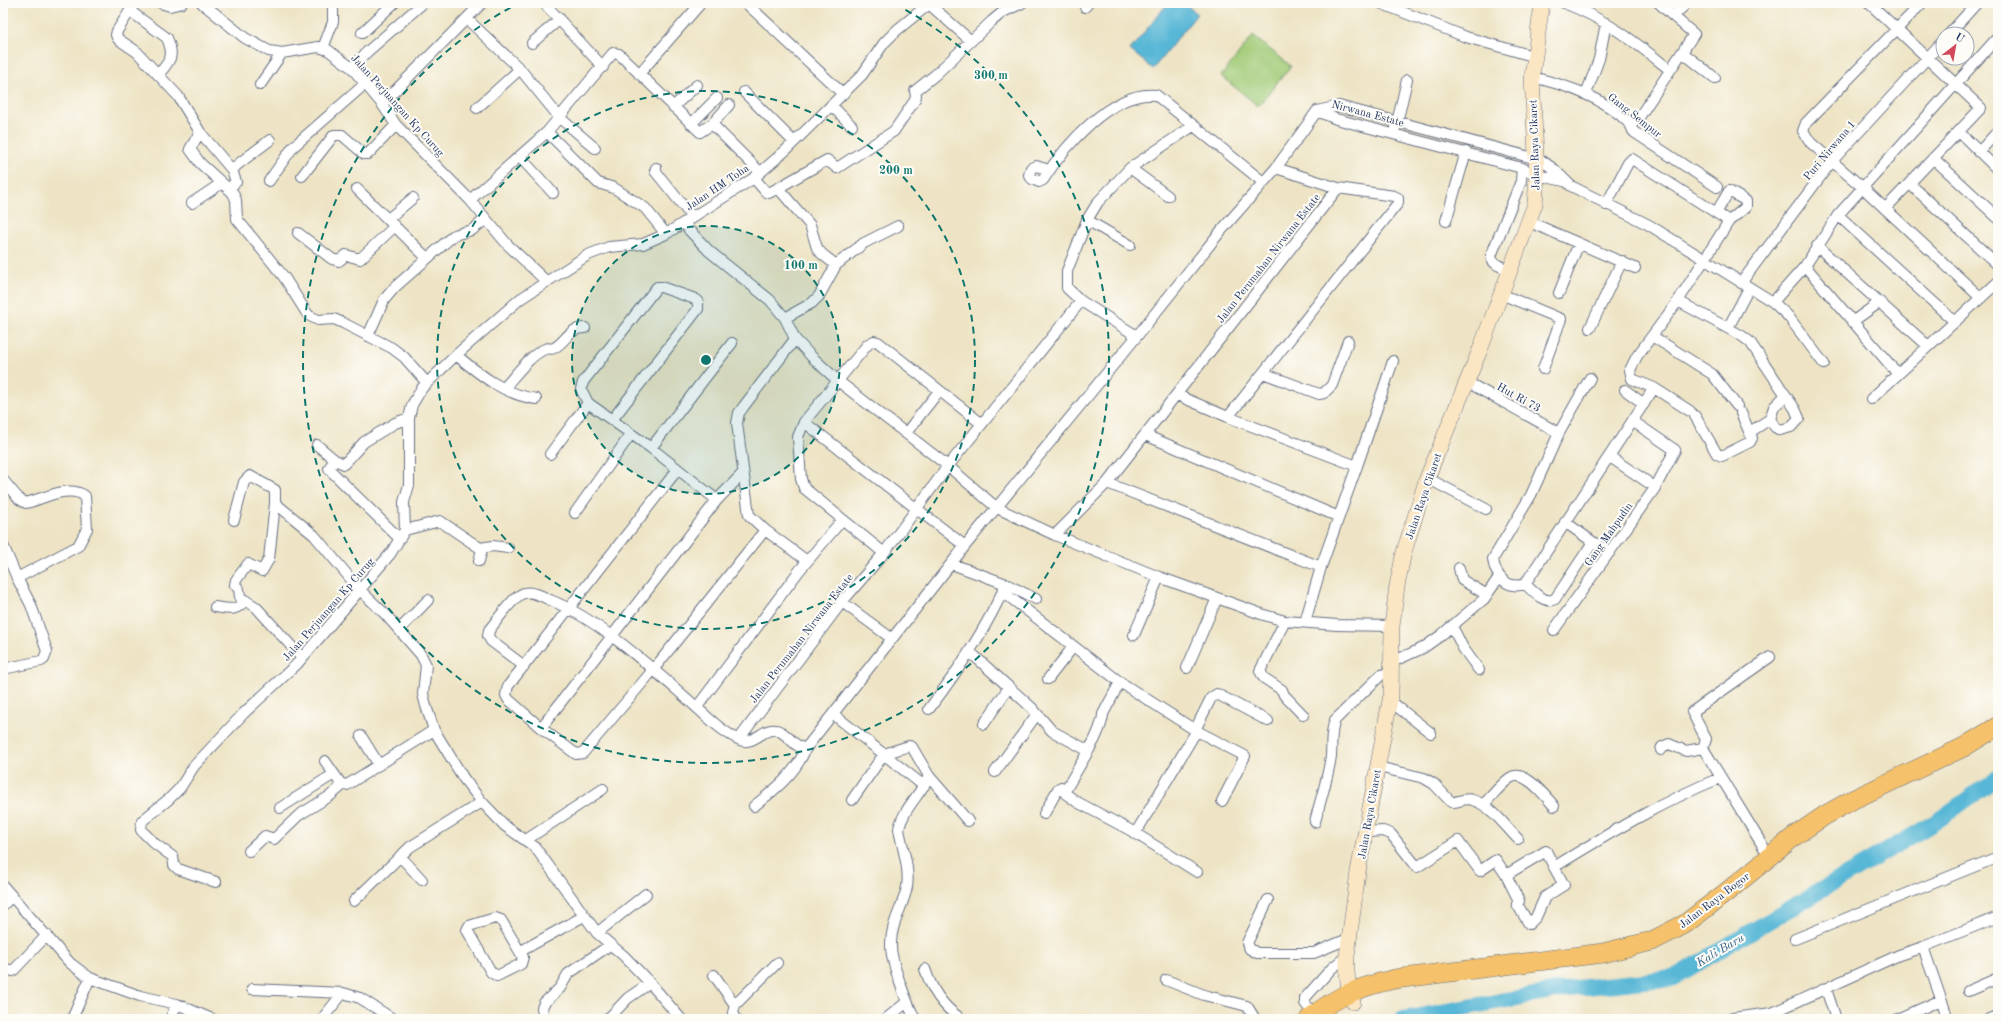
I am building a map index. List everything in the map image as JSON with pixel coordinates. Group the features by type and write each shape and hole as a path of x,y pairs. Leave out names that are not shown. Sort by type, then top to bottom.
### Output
{"highway":[{"name":"Jalan Raya Bogor","path":"1351,997 1398,989 1604,963 1654,950 1691,931 1723,908 1804,843 1857,810 1887,789 1964,747 1998,726"},
{"name":"Jalan Raya Bogor","path":"1317,1018 1351,997 1395,979 1603,953 1652,941 1685,924 1728,891 1769,856 1824,816 1974,754 1998,740"}],"main road":[{"name":"Jalan Raya Cikaret","path":"1351,997 1346,972 1350,938 1358,872 1367,832 1390,701 1392,626 1404,552 1427,478 1467,382 1530,222 1535,204 1537,176 1532,77 1533,56 1542,3"}],"street":[{"path":"161,3 170,6 182,3"},
{"path":"202,3 223,21 256,45 269,51 282,53 303,48 323,48 333,22 333,3"},
{"path":"362,34 394,3"},
{"path":"382,104 482,3"},
{"path":"544,3 603,67"},
{"path":"639,74 702,3"},
{"path":"746,3 843,94"},
{"path":"929,3 971,40"},
{"name":"Jalan HM Toha","path":"456,355 520,299 588,255 610,247 644,244 666,234 757,175 794,142 843,94 872,62 884,43 929,3"},
{"path":"712,124 757,175 766,192 769,193 827,160 830,160 837,168 894,131 915,100 916,96 914,91 917,88 935,76 971,40 977,37 1003,12 1022,3"},
{"path":"1380,3 1472,39 1533,56"},
{"path":"1564,3 1606,23 1630,38 1670,70"},
{"path":"1631,125 1640,116 1694,34 1659,3"},
{"path":"1673,16 1687,3"},
{"path":"1870,3 1981,108 1885,209"},
{"path":"1922,3 1899,29 1804,126 1803,131 1807,138 1981,298"},
{"path":"1956,26 1977,3"},
{"path":"352,68 367,52 421,4"},
{"path":"158,75 170,60 172,54 167,38 132,7 116,35 118,39 137,52 158,75 178,96 200,132 232,170 236,182 192,203"},
{"path":"467,19 520,69 560,118 594,148"},
{"path":"532,43 560,20"},
{"path":"1586,94 1599,59 1606,23"},
{"path":"1773,302 1805,266 1838,214 1998,37"},
{"name":"Jalan Perjuangan Kp Curug","path":"323,48 352,68 382,104 396,125 470,200 507,244 547,282"},
{"name":"Puri Nirwana 1","path":"1728,328 1745,285 1832,161 1935,50"},
{"path":"1682,52 1715,78"},
{"path":"260,85 282,53"},
{"path":"470,200 547,132 560,118 579,92 603,67 611,55 616,53 619,54 700,132 712,124 729,106"},
{"path":"477,108 520,69"},
{"name":"Gang Sempur","path":"1532,77 1565,85 1586,94 1609,108 1631,125 1634,132 1717,187"},
{"path":"1395,133 1407,80"},
{"path":"269,181 293,147 365,84"},
{"path":"673,107 697,85"},
{"path":"744,92 794,142"},
{"path":"1049,170 1082,130 1107,111 1138,95 1156,94 1193,126 1263,182"},
{"path":"691,124 717,98"},
{"path":"831,106 852,126"},
{"name":"Nirwana Estate","path":"1317,111 1339,106 1536,158"},
{"path":"754,806 788,777 799,762 806,748 891,638 1138,336 1220,232 1276,168 1317,111"},
{"name":"Nirwana Estate","path":"1317,111 1336,119 1395,133 1522,168 1537,176"},
{"path":"302,176 334,135 342,136 364,154 368,154 396,125"},
{"path":"1138,336 1081,301 1067,288 1067,271 1087,220 1098,202 1130,168 1193,126"},
{"path":"1979,152 1998,131"},
{"path":"200,132 190,149 200,163 225,186 236,200 237,219 284,277 308,315 318,320 334,319 392,348 404,357 427,383"},
{"path":"547,132 598,183 614,188 645,208 666,234"},
{"path":"1959,132 1998,170"},
{"path":"232,170 270,140"},
{"path":"1446,221 1466,152"},
{"path":"520,157 553,193"},
{"path":"1536,158 1555,170 1564,181"},
{"path":"1933,158 1998,218"},
{"path":"1606,205 1628,163 1632,159 1729,221"},
{"path":"656,168 655,171 689,220 704,246 770,300 785,318 795,339 838,381 948,466 997,508 1056,535 1159,577 1284,621 1336,625 1392,626"},
{"path":"1130,168 1168,196"},
{"name":"Jalan Perumahan Nirwana Estate","path":"1056,535 1107,483 1338,188 1276,168"},
{"path":"1510,270 1496,264 1491,259 1491,256 1521,181 1522,168"},
{"path":"1537,176 1564,181 1606,205 1649,225 1773,302 1788,316 1824,364"},
{"path":"1910,184 1998,265"},
{"path":"778,188 810,225 817,248 836,265"},
{"path":"1228,417 1398,203 1398,198 1394,196 1338,188"},
{"path":"357,189 427,258"},
{"path":"1652,336 1712,374 1739,410 1750,432 1752,438 1750,442 1722,456 1717,454 1693,414 1654,388 1632,379 1630,370 1637,356 1678,301 1705,261 1729,221 1746,207 1746,200 1729,191 1716,213"},
{"path":"298,233 332,259 340,261 346,255 360,259 413,198"},
{"path":"1838,214 1954,321"},
{"path":"368,336 384,300 395,287 454,235 472,230 486,219"},
{"path":"1087,220 1130,245"},
{"path":"1530,222 1635,268"},
{"path":"785,318 812,303 819,296 836,265 864,243 898,226"},
{"path":"1559,293 1579,243"},
{"path":"1817,246 1928,346"},
{"path":"1590,328 1622,261"},
{"path":"1805,266 1852,322 1898,373"},
{"path":"1871,399 1998,282"},
{"path":"612,420 698,309 698,301 661,287 655,289 582,382 581,389 588,403 651,448 717,500"},
{"path":"1501,294 1561,319 1543,369"},
{"name":"Jalan Perumahan Nirwana Estate","path":"739,739 842,602 884,553 948,466 1081,301"},
{"path":"1678,301 1728,328 1750,342 1797,412 1799,418 1797,422 1788,428 1780,430 1775,427 1770,419"},
{"path":"1852,322 1880,302"},
{"path":"504,388 523,367 546,348 554,348 575,329 585,328"},
{"path":"795,339 739,413 737,424 749,515 765,530 807,561"},
{"path":"884,553 807,491 802,484 798,437 804,422 868,344 874,341 878,342 982,424"},
{"path":"1263,374 1319,394 1324,393 1332,385 1348,342"},
{"path":"651,448 732,343"},
{"path":"403,534 404,502 409,485 409,418 416,396 427,383 456,355 479,375 524,397 536,399"},
{"path":"1304,622 1321,567 1393,361"},
{"path":"1590,378 1559,434 1531,495 1495,554 1494,566 1499,577 1515,586 1525,584 1565,522 1634,422 1654,388"},
{"name":"Hut Ri 73","path":"1467,382 1559,434"},
{"path":"1625,390 1644,404"},
{"path":"906,433 939,391"},
{"path":"1177,395 1228,417 1357,466"},
{"path":"1750,432 1770,419 1774,407 1785,396"},
{"path":"550,454 588,403"},
{"path":"316,445 335,460 344,464 364,442 395,423 409,418"},
{"path":"804,422 916,510 965,546"},
{"name":"Gang Mahpudin","path":"1554,630 1655,488 1675,449 1634,422"},
{"path":"575,513 631,434"},
{"path":"1144,435 1339,517"},
{"path":"1610,457 1648,483"},
{"path":"335,460 329,468 330,470 403,534"},
{"path":"678,469 508,686 506,695 508,699 541,728 576,754 583,753 654,670 765,530"},
{"path":"541,728 612,638 717,500 743,472"},
{"path":"234,520 244,482 248,476 274,489 275,503 269,559 264,570 260,571 248,564 235,583 239,589 240,597 256,607 302,658"},
{"path":"1427,478 1486,509"},
{"path":"3,480 19,499 26,503 60,493 78,492 85,496 87,529 78,546 17,578"},
{"path":"1107,483 1321,567"},
{"path":"275,503 314,535 360,590 400,629 422,655 426,665 423,694 434,730 464,779 482,802 505,826 536,847 597,933 650,983 681,1019"},
{"path":"697,707 807,561 842,520"},
{"path":"403,534 440,521 482,549 493,546 508,548"},
{"path":"1565,522 1610,552"},
{"name":"Jalan Perjuangan Kp Curug","path":"216,882 178,869 174,865 173,857 154,843 141,830 142,821 180,788 194,766 244,714 272,689 302,658 360,590 403,534"},
{"path":"1525,584 1543,598 1552,601 1555,599 1593,542"},
{"path":"3,545 17,578 31,605 47,651 44,659 41,661 3,669"},
{"path":"479,561 482,549"},
{"path":"952,564 1005,588 1036,599"},
{"path":"1459,568 1462,580 1487,595"},
{"path":"1134,635 1159,577"},
{"path":"1316,822 1328,773 1331,756 1332,729 1335,720 1381,675 1423,648 1484,599 1499,577"},
{"path":"1005,588 1034,615 1073,647 1120,682 1196,730 1246,756 1222,801"},
{"path":"929,709 970,652 994,612 1005,588"},
{"path":"524,666 491,641 488,636 490,630 518,596 525,593 539,595 570,608 654,670 697,707 739,739 749,740 774,729 783,732 798,746 806,748"},
{"path":"1188,668 1218,598"},
{"path":"215,607 234,610 239,608 245,600"},
{"path":"400,629 428,600"},
{"path":"842,602 891,638"},
{"path":"1284,621 1260,671 1264,678 1282,690 1284,695 1303,715"},
{"path":"1452,626 1463,648 1479,670"},
{"path":"1048,679 1073,647"},
{"path":"970,652 1009,687 1052,731 1085,749 1090,748"},
{"path":"1769,856 1703,748 1706,739 1692,712 1693,709 1770,657"},
{"path":"1065,791 1090,748 1103,720 1103,714 1120,682"},
{"path":"984,724 1009,687"},
{"path":"1135,834 1196,730 1211,698 1217,694 1268,721"},
{"path":"1390,701 1431,733"},
{"path":"833,714 924,786"},
{"path":"995,772 1037,714"},
{"path":"249,851 265,836 274,839 299,815 330,796 343,785 347,786 434,730"},
{"path":"360,736 378,765"},
{"path":"1661,750 1662,747 1669,744 1686,751 1703,748"},
{"path":"852,800 884,754 903,747 912,747 929,776 968,821"},
{"path":"324,761 343,785"},
{"path":"1378,767 1424,778 1434,784 1450,802 1467,799 1483,805 1518,839"},
{"path":"280,808 334,774"},
{"path":"1483,805 1510,778 1516,775 1527,778 1554,806"},
{"path":"915,1019 907,1002 891,947 892,934 906,888 908,875 899,829 901,822 929,776"},
{"path":"1554,867 1658,806 1720,778"},
{"path":"1044,814 1058,789 1061,787 1066,794 1077,802 1135,834 1197,872"},
{"path":"526,840 603,789"},
{"path":"354,901 400,856 435,830 482,802"},
{"path":"1367,832 1383,831 1391,834 1417,867 1458,841 1480,871 1496,860 1506,875 1519,901 1517,904 1529,924 1536,917 1545,897 1564,885 1546,851 1506,875"},
{"path":"400,856 422,880"},
{"path":"1795,939 1998,857"},
{"path":"3,886 70,963 90,978 140,996 177,1004 212,1019"},
{"path":"597,933 646,894"},
{"path":"3,905 12,896"},
{"path":"1268,900 1247,943 1250,949 1257,953 1314,952 1350,938"},
{"path":"521,951 584,916"},
{"path":"1725,1019 1776,1016 1826,989 1899,955 1998,917"},
{"path":"499,918 521,951 523,957 521,964 497,976 493,975 467,933 467,928 499,918"},
{"path":"3,968 13,972 47,935"},
{"path":"544,1019 542,1008 544,1003 560,988 568,974 610,945"},
{"path":"1923,947 1940,1000 1948,1019"},
{"path":"1317,1018 1306,1003 1305,998 1332,968 1348,956"},
{"path":"736,1019 733,1013 735,1005 777,963"},
{"path":"925,969 935,993 954,1014 961,1019"},
{"path":"714,975 735,1005"},
{"path":"72,1019 90,978"},
{"path":"1968,991 1998,978"},
{"path":"1166,980 1204,994 1247,1006 1255,1019"},
{"path":"612,1017 628,998 650,983"},
{"path":"252,989 343,993 360,998 393,1019"},
{"path":"1826,989 1836,1019"},
{"path":"322,1019 343,993"},
{"path":"1898,1019 1940,1000"},
{"path":"886,1019 907,1002"},
{"path":"170,1019 177,1004"},
{"path":"1989,1019 1998,1016"}],"green space":[{"path":"1253,36 1291,66 1258,106 1221,76"}],"water":[{"path":"1168,3 1184,3 1197,14 1153,69 1130,50"}],"waterway":[{"name":"Kali Baru","path":"1403,1019 1567,989 1673,978 1937,821 1998,777"}]}
